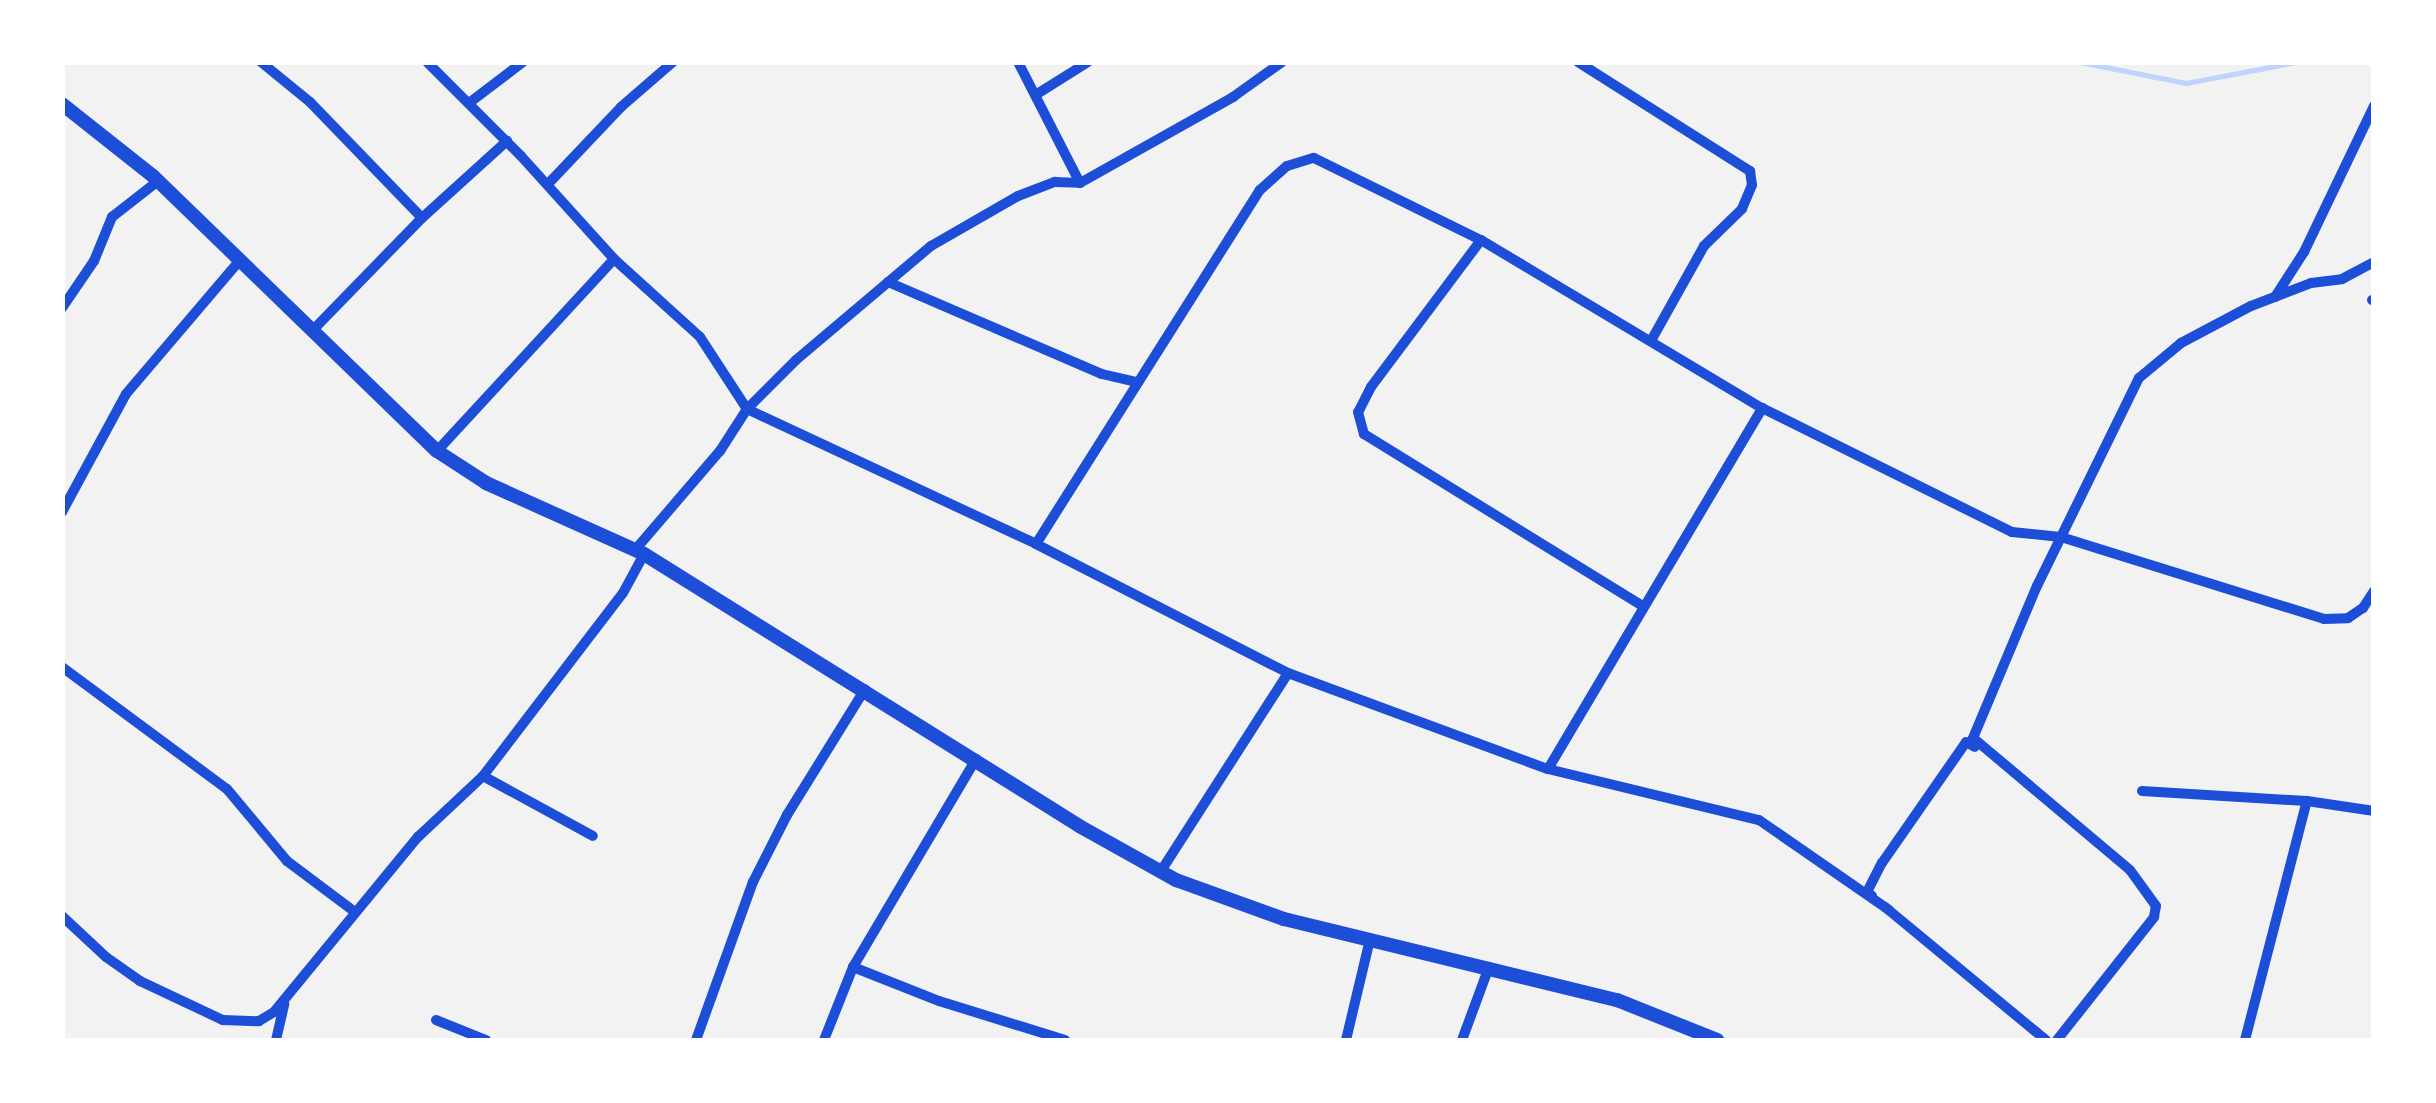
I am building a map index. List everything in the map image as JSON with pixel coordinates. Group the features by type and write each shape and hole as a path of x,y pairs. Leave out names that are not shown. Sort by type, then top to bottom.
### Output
{"street":[{"path":"260,62 310,102 422,218"},
{"path":"427,62 507,141 614,258 700,337 747,409 1036,544 1288,672 1548,770 1759,820 1889,910"},
{"path":"469,103 523,62"},
{"path":"548,184 621,108 673,62"},
{"path":"1018,62 1080,183"},
{"path":"1037,94 1088,62"},
{"path":"62,916 106,957 140,981 223,1020 259,1021 285,998 418,837 482,776 623,593 640,552 720,452 747,409 931,246 984,212 1054,182 1080,183 1233,96 1282,62"},
{"path":"1578,62 1750,171 1752,185 1742,208 1704,246 1652,339"},
{"path":"62,104 158,181 438,452 486,483 640,552 866,689 1081,828 1160,872 1284,920 1490,966 1617,1000 1716,1040"},
{"path":"2274,298 2304,252 2374,106"},
{"path":"312,331 422,218 507,141"},
{"path":"1036,544 1260,190 1287,166 1314,158 1480,240 1762,408 2012,532 2060,537 2324,619 2348,618 2364,608 2374,591"},
{"path":"62,308 94,261 112,216 158,181"},
{"path":"1480,240 1372,388 1358,412 1364,434 1642,606"},
{"path":"438,452 614,258"},
{"path":"62,512 126,394 240,260"},
{"path":"2057,1040 2154,917 2156,906 2130,870 1973,738 2060,537 2139,378 2181,344 2274,298 2311,283 2342,279 2374,262"},
{"path":"888,282 1102,374 1138,382"},
{"path":"1548,770 1762,408"},
{"path":"62,667 228,789 287,861 355,912"},
{"path":"1160,872 1288,672"},
{"path":"696,1040 753,882 787,815 866,689"},
{"path":"2010,769 1966,742 1866,892 2046,1040"},
{"path":"824,1040 854,967 976,759"},
{"path":"482,776 593,836"},
{"path":"2142,791 2306,801 2374,811"},
{"path":"2245,1040 2306,801"},
{"path":"1346,1040 1370,939"},
{"path":"1462,1040 1490,966"},
{"path":"854,967 1039,1038 1065,1040"},
{"path":"276,1040 285,998"},
{"path":"436,1020 486,1040"}],"waterway":[{"path":"2080,62 2186,83 2296,62"}]}
